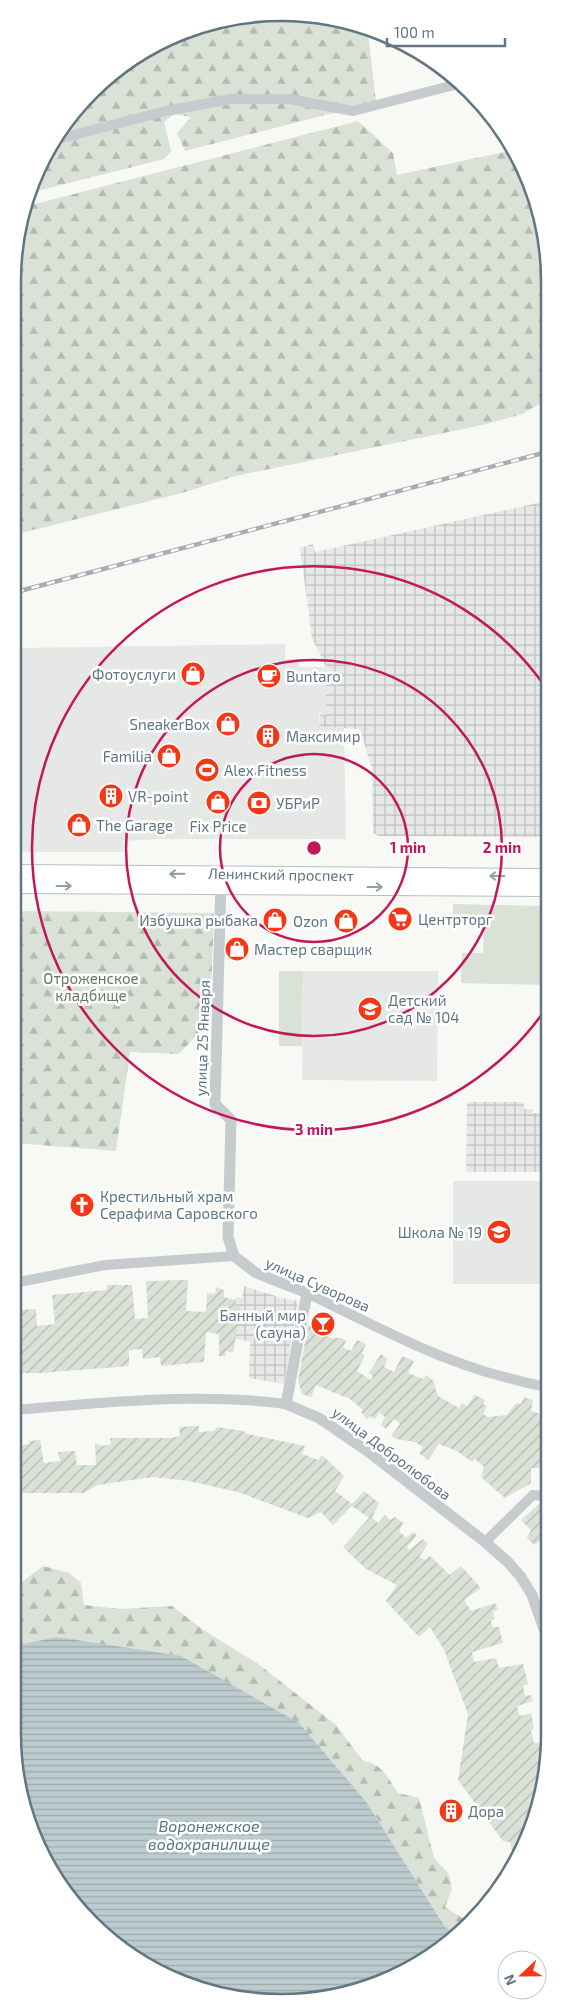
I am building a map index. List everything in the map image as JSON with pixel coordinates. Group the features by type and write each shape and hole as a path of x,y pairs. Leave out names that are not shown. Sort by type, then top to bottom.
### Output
{"main road":[{"name":"Ленинский проспект","path":"21,872 161,874 221,880 541,889"},
{"name":"Ленинский проспект","path":"21,886 221,880 541,876"}],"street":[{"path":"65,137 166,111 231,99 289,99 352,112 391,100 451,86"},
{"name":"улица 25 Января","path":"221,880 215,1104 231,1120 228,1237 234,1256"},
{"path":"21,1282 105,1265 234,1256"},
{"name":"улица Суворова","path":"234,1256 256,1273 307,1293 403,1340 452,1361 478,1370 541,1385"},
{"path":"286,1404 307,1293"},
{"name":"улица Добролюбова","path":"21,1410 209,1397 252,1399 286,1404 319,1418 350,1439 485,1542 508,1562 521,1577 541,1620"},
{"path":"485,1542 533,1495 541,1496"}],"shaded area":[{"path":"541,502 541,837 379,836 373,833 372,769 360,729 319,727 320,715 326,715 326,667 312,638 300,548 313,544 315,552"},
{"path":"285,644 285,659 299,659 299,667 326,667 326,715 319,715 319,727 344,728 346,839 156,839 123,841 123,852 21,852 21,648"},
{"name":"Детский сад № 104","path":"303,971 438,971 437,1081 302,1080"},
{"path":"467,1102 524,1102 524,1109 533,1109 533,1113 541,1113 541,1172 466,1172"},
{"name":"Школа № 19","path":"453,1181 541,1181 541,1284 453,1284"},
{"path":"244,1286 298,1301 284,1384 249,1378 250,1341 234,1339 240,1308 235,1307 236,1297 242,1298"}],"green space":[{"path":"281,21 332,26 368,37 376,102 185,151 177,133 191,117 174,114 164,122 171,151 164,159 38,191 56,151 75,123 97,97 137,65 166,48 198,35 230,26"},
{"path":"358,121 393,153 397,175 506,152 527,198 539,247 541,281 541,403 522,414 487,424 236,476 182,493 21,533 21,281 23,247 33,204"},
{"path":"453,904 541,906 541,985 461,983 462,953 483,953 484,931 453,915"},
{"name":"Отроженское кладбище","path":"21,911 214,913 210,1021 179,1054 130,1052 116,1151 21,1143"},
{"path":"279,971 303,971 302,1046 279,1046"},
{"path":"188,1280 186,1311 206,1312 207,1293 215,1294 216,1287 224,1290 224,1297 236,1300 235,1306 240,1308 233,1353 226,1351 225,1356 219,1356 219,1334 206,1332 204,1362 161,1366 160,1357 143,1359 142,1349 129,1350 129,1366 21,1373 21,1310 36,1309 37,1326 55,1324 52,1295 107,1290 107,1285 132,1285 135,1319 148,1318 146,1281"},
{"path":"308,1325 331,1338 341,1338 346,1341 343,1347 351,1351 357,1340 366,1344 362,1353 365,1356 357,1371 371,1380 373,1376 369,1373 381,1354 387,1359 384,1367 394,1372 402,1356 414,1361 408,1373 423,1379 426,1375 433,1380 438,1396 459,1408 462,1403 467,1406 475,1395 485,1400 483,1404 487,1406 483,1414 488,1417 507,1415 516,1403 521,1404 524,1397 533,1400 531,1411 541,1414 541,1468 531,1468 531,1483 505,1498 481,1477 484,1467 475,1459 472,1462 457,1451 439,1444 428,1460 419,1453 423,1447 391,1436 400,1424 394,1419 386,1429 381,1425 385,1417 379,1412 375,1419 370,1416 367,1419 361,1412 363,1410 350,1399 316,1385 311,1397 302,1394 298,1381"},
{"path":"199,1426 199,1432 214,1431 217,1427 243,1431 248,1434 305,1446 302,1454 318,1460 322,1455 344,1476 335,1491 352,1504 364,1491 379,1503 372,1518 378,1523 385,1515 390,1520 395,1517 403,1523 399,1531 406,1538 413,1532 417,1535 407,1547 409,1550 423,1539 428,1544 419,1557 425,1560 430,1556 450,1575 461,1566 481,1588 464,1600 471,1611 495,1603 498,1610 493,1611 492,1627 499,1627 503,1643 472,1652 474,1662 496,1658 499,1668 523,1664 528,1684 523,1686 525,1696 531,1695 533,1701 517,1706 520,1716 531,1713 534,1728 531,1730 534,1743 539,1743 540,1746 539,1768 532,1801 512,1852 510,1842 503,1841 458,1780 468,1714 444,1650 430,1627 419,1637 386,1601 397,1585 366,1569 343,1547 369,1518 352,1506 333,1525 321,1512 308,1518 238,1492 189,1481 153,1477 97,1485 84,1493 21,1493 21,1445 29,1444 29,1441 40,1440 44,1463 60,1461 58,1452 75,1451 77,1465 96,1465 95,1443 103,1446 111,1444 110,1438 172,1438 180,1436 179,1427"},
{"path":"541,1503 541,1542 534,1545 527,1538 531,1530 521,1520"},
{"path":"43,1566 69,1573 81,1583 84,1605 120,1609 172,1606 205,1631 257,1663 336,1725 363,1761 380,1768 398,1793 419,1798 434,1858 449,1874 452,1889 445,1907 464,1919 448,1932 367,1803 57,1637 21,1644 21,1583"}],"water":[{"name":"Воронежское водохранилище","path":"57,1637 181,1656 299,1723 367,1803 448,1932 411,1959 364,1980 315,1992 281,1994 247,1992 214,1985 166,1967 137,1950 97,1918 75,1892 56,1864 41,1833 30,1801 23,1768 21,1644"}],"railway":[{"path":"21,591 541,454"}],"place":[{"name":"Фотоуслуги","path":"193,674"},
{"name":"Buntaro","path":"269,676"},
{"name":"SneakerBox","path":"228,724"},
{"name":"Максимир","path":"268,736"},
{"name":"Familia","path":"169,756"},
{"name":"Alex Fitness","path":"207,770"},
{"name":"VR-point","path":"111,796"},
{"name":"Fix Price","path":"218,802"},
{"name":"УБРиР","path":"259,803"},
{"name":"The Garage","path":"79,825"},
{"name":"Центрторг","path":"400,919"},
{"name":"Избушка рыбака","path":"275,920"},
{"name":"Ozon","path":"346,921"},
{"name":"Мастер сварщик","path":"237,949"},
{"name":"Детский сад № 104","path":"370,1009"},
{"name":"Крестильный храм Серафима Саровского","path":"82,1205"},
{"name":"Школа № 19","path":"499,1232"},
{"name":"Банный мир (сауна)","path":"323,1324"},
{"name":"Дора","path":"451,1811"}]}
